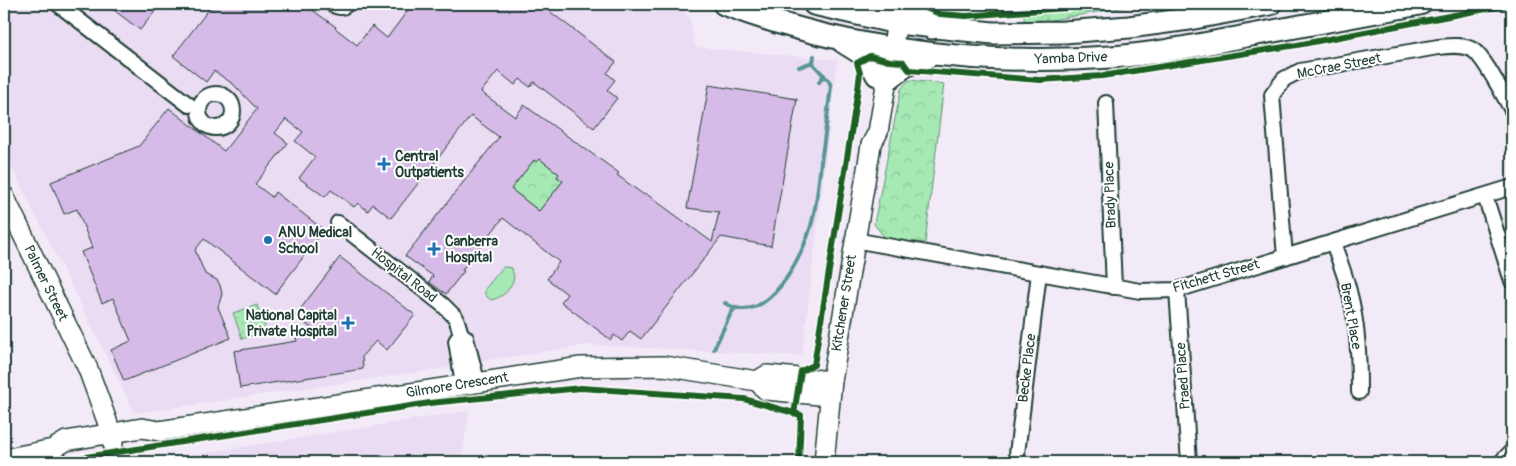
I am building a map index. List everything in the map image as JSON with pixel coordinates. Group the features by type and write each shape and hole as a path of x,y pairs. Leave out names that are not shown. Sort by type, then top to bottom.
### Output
{"main road":[{"name":"Yamba Drive","path":"724,4 796,28 839,39 934,54 1004,59 1111,57 1183,47 1420,4"},
{"name":"Yamba Drive","path":"814,4 846,12 893,13 932,28 993,33 1074,32 1159,24 1270,4"},
{"path":"846,12 865,9 875,4"},
{"path":"913,4 918,13 932,28"},
{"path":"839,39 867,57 882,78 934,54"}],"street":[{"path":"58,4 189,105 205,124 216,128 226,125 233,116 232,104 224,96 213,94 189,105"},
{"path":"332,4 339,7 346,4"},
{"name":"Kitchener Street","path":"824,462 831,388 871,145 878,132 882,78 893,13"},
{"name":"McCrae Street","path":"1285,257 1272,95 1284,79 1300,71 1438,47 1458,46 1473,50 1482,61 1512,110"},
{"path":"199,115 200,104 203,99"},
{"name":"Brady Place","path":"1106,103 1114,286"},
{"name":"Fitchett Street","path":"854,240 1140,291 1177,290 1512,187"},
{"name":"Palmer Street","path":"4,196 88,369 122,421 119,438"},
{"path":"1485,196 1512,281"},
{"name":"Hospital Road","path":"338,223 449,310 456,318 461,334 466,338 470,383"},
{"name":"Brent Place","path":"1333,242 1349,291 1355,324 1359,361 1359,392"},
{"name":"Becke Place","path":"1016,462 1039,273"},
{"name":"Praed Place","path":"1177,290 1189,462"},
{"name":"Gilmore Crescent","path":"4,459 53,449 69,452 119,438 142,428 159,431 581,367 664,366 757,382 766,390 831,388"},
{"path":"1501,462 1512,451"}],"shaded area":[{"name":"Canberra Hospital","path":"4,4 668,4 689,15 695,47 837,60 802,356 589,345 447,368 135,413 4,152"},
{"path":"469,411 461,462 147,462 380,425"}],"green space":[{"path":"1024,4 1142,4 1024,25"},
{"path":"909,80 944,84 925,243 886,239 874,224 901,89"},
{"path":"540,159 559,174 557,177 563,181 539,211 511,189 534,160 537,162"},
{"path":"503,267 512,268 514,278 506,292 500,297 491,300 485,295 485,289"},
{"path":"257,305 266,330 242,339 233,313"}],"building":[{"path":"106,4 161,4 140,30"},
{"path":"213,4 304,4 357,45 372,26 387,38 408,10 400,4 540,4 616,62 607,73 615,80 607,90 617,98 594,128 534,82 530,87 520,79 515,85 498,71 481,92 515,117 524,105 619,173 617,175 644,195 645,193 712,242 719,212 687,208 709,85 797,99 771,246 721,237 641,339 630,331 622,341 614,335 611,340 561,302 567,294 547,279 559,262 503,218 462,270 464,271 446,294 429,282 433,276 405,256 499,137 471,116 391,218 373,204 368,211 358,203 354,207 331,190 325,197 299,178 315,157 295,141 303,132 286,119 275,133 288,143 255,184 272,197 275,192 324,230 275,294 204,239 195,250 205,274 217,280 220,285 222,294 218,307 231,338 124,381 111,350 131,341 113,298 102,303 81,252 92,248 77,209 64,214 51,182 139,146 169,108 224,151 257,109 233,84 214,71 206,82 173,56","holes":["540,159 559,174 557,177 563,181 539,211 511,189 534,160 537,162"]},
{"name":"National Capital Private Hospital","path":"340,257 415,315 387,350 376,341 362,356 363,369 240,388 234,351 297,341 296,337 318,333 295,316"}],"waterway":[{"path":"725,303 740,309 755,307 769,298 792,269 808,236 817,200 831,86 829,81 814,65 814,56"},
{"path":"799,67 813,62"},
{"path":"819,82 824,75"},
{"path":"714,349 735,308"}],"cycle path":[{"path":"920,4 940,14 966,16 1113,4"},
{"path":"903,62 909,70 1040,80 1102,76 1297,45 1512,4"},
{"path":"794,414 801,371 814,365 858,89 860,73 857,63 870,56 903,62"},
{"path":"54,462 430,403 581,388 744,399 801,415 799,462"}],"place":[{"name":"Central Outpatients","path":"384,164"},
{"name":"ANU Medical School","path":"268,240"},
{"name":"Canberra Hospital","path":"434,249"},
{"name":"National Capital Private Hospital","path":"348,323"}]}
